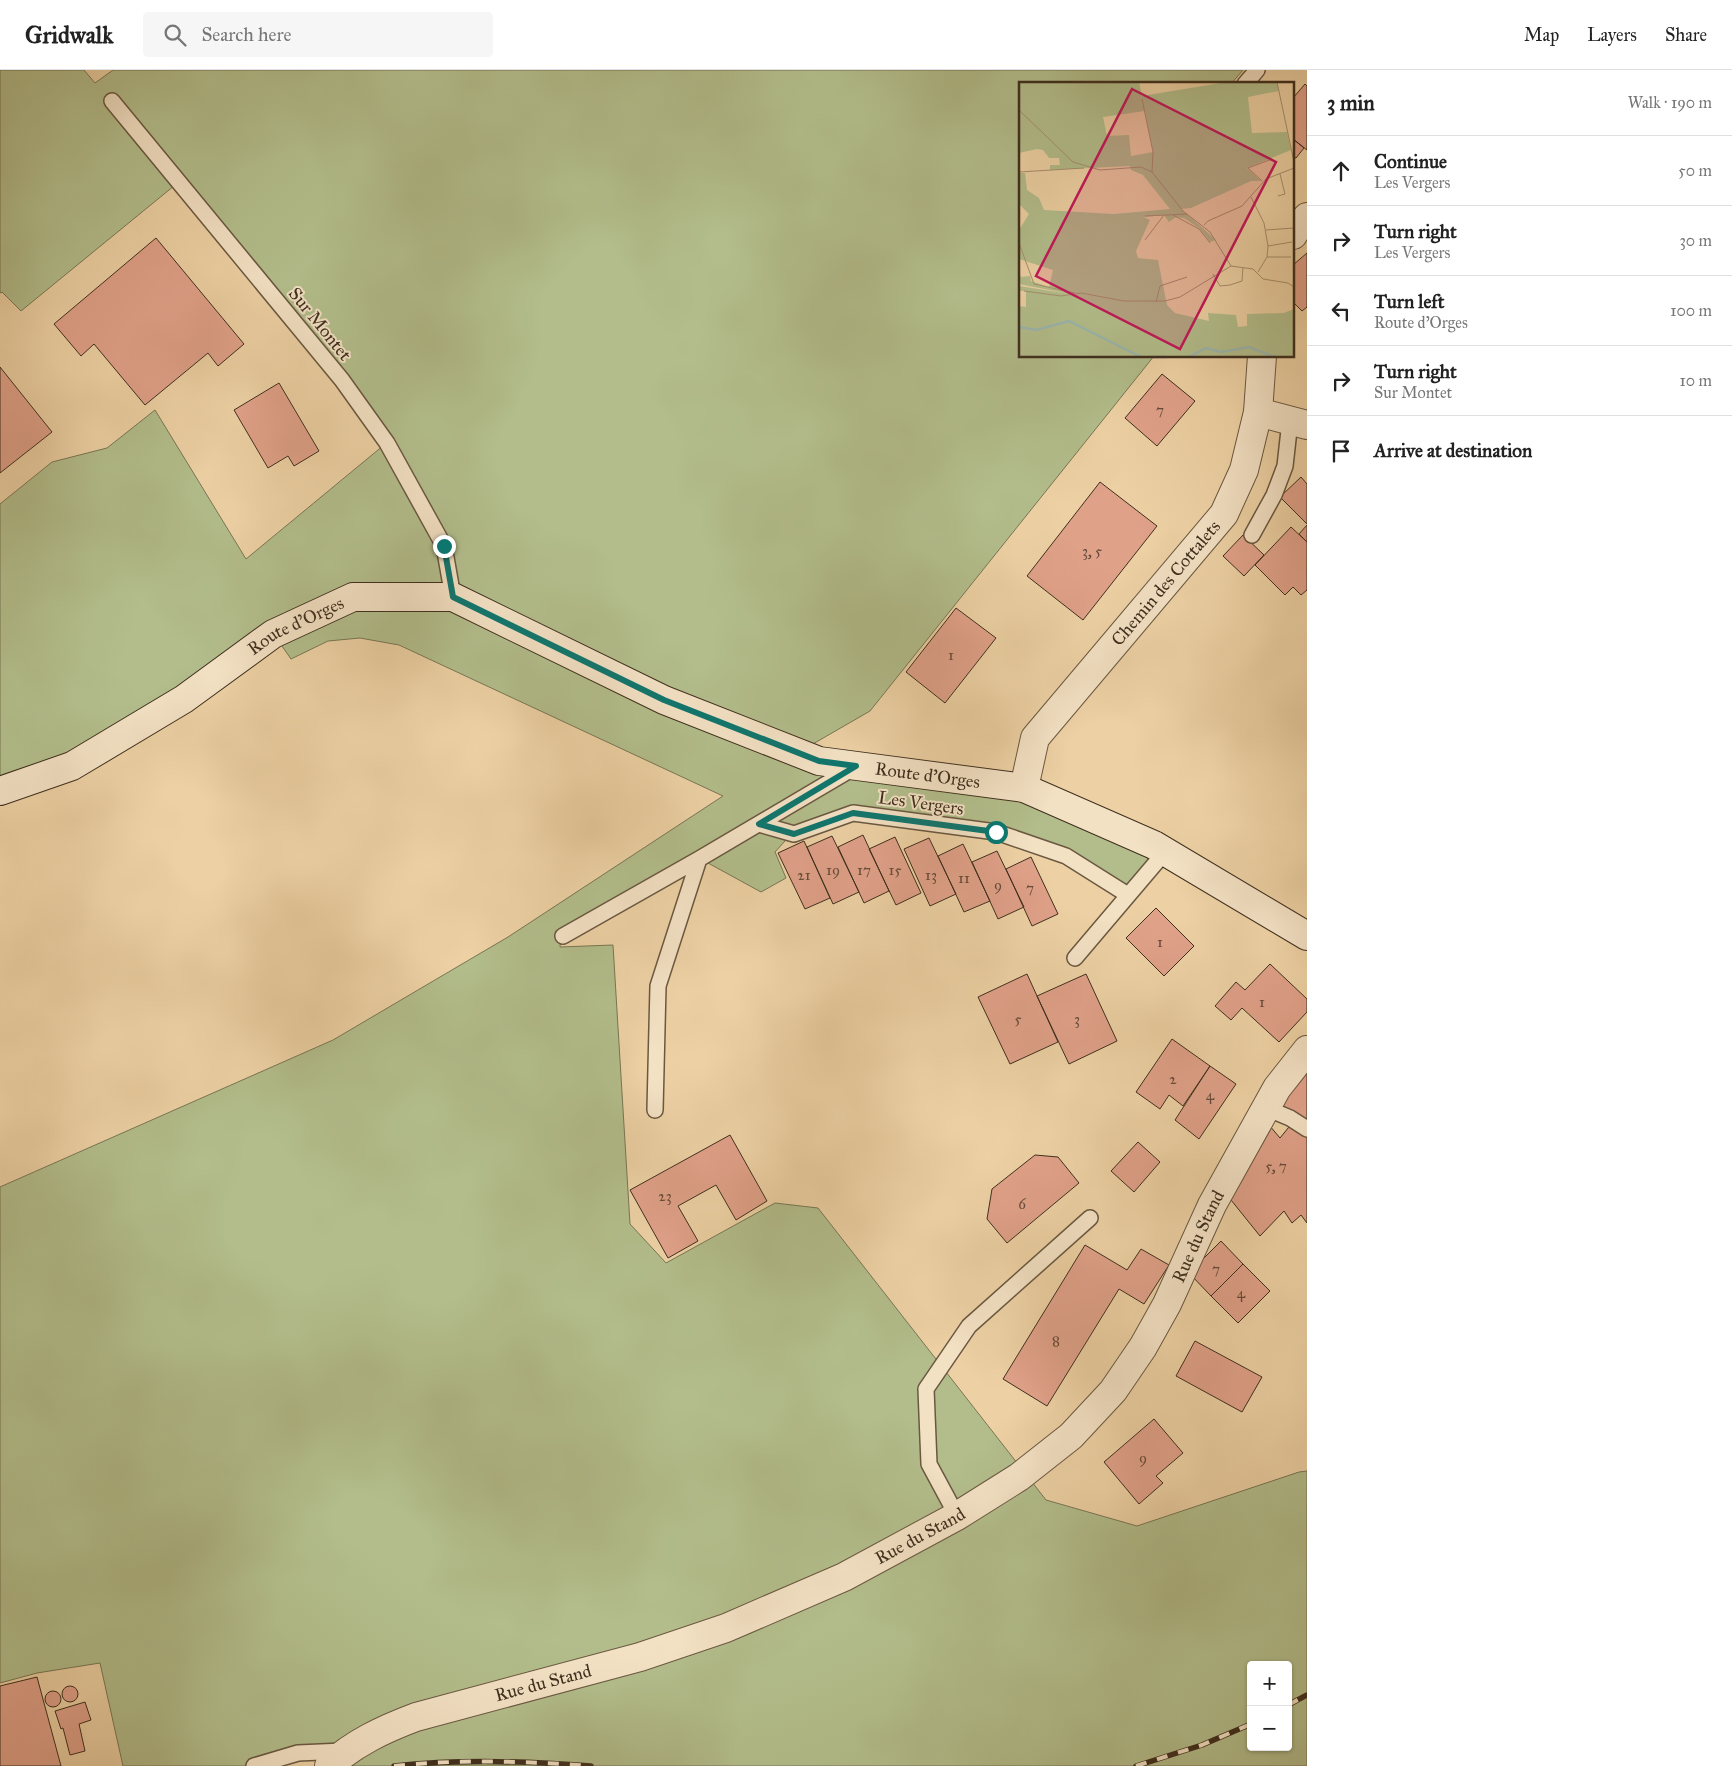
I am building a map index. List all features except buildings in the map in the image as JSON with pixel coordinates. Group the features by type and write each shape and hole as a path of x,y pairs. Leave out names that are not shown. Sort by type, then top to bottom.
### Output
{"street":[{"path":"1294,233 1307,217"},
{"name":"Chemin des Cottalets","path":"1024,788 1035,738 1224,514 1244,470 1258,412 1262,358"},
{"path":"1258,412 1299,423"},
{"name":"Route d'Orges","path":"0,791 72,766 184,698 273,634 353,597 453,597 664,700 819,761 1024,788 1095,818 1165,852 1307,936"},
{"name":"Rue du Stand","path":"337,1759 389,1727 416,1717 640,1657 726,1628 844,1577 956,1516 1019,1477 1071,1436 1113,1391 1143,1347 1168,1304 1212,1204 1276,1088 1307,1050"}],"lane":[{"path":"1247,82 1257,70"},
{"name":"Sur Montet","path":"112,102 342,380 387,443 444,546 453,597"},
{"path":"1252,535 1274,495 1299,423"},
{"path":"564,936 856,766"},
{"name":"Les Vergers","path":"759,824 794,834 853,813 996,832 1066,856 1128,895"},
{"path":"1075,958 1165,852"},
{"path":"655,1110 658,986 698,859"},
{"path":"1266,1108 1290,1118 1307,1129"},
{"path":"956,1516 929,1464 926,1389 969,1326 1090,1218"},
{"path":"254,1766 298,1753 337,1759"}],"green space":[{"path":"0,70 84,70 95,83 113,70 1243,70 1233,82 1019,82 1019,358 1152,358 870,711 799,752 455,596 447,546 389,442 180,181 21,311 2,292 0,293"},
{"path":"155,410 246,559 384,445 441,547 450,594 352,594 183,697 0,789 0,504 52,462 107,448"},
{"path":"354,598 453,599 817,765 1024,796 1160,852 1127,890 1067,852 853,808 795,830 775,852 786,878 761,892 697,857 561,934 560,947 613,945 630,1224 666,1263 775,1203 818,1208 1046,1500 1137,1526 1299,1472 1307,1471 1307,1766 330,1766 346,1752 249,1766 123,1766 100,1663 37,1673 0,1683 0,1187 333,1040 508,937 723,796 399,645 360,638 328,641 291,659 275,636"}],"railway":[{"path":"1292,1703 1307,1695"},
{"path":"1136,1766 1202,1745 1247,1726"},
{"path":"394,1766 443,1762 493,1761 591,1766"}],"route":[{"path":"444,546 453,597 664,700 819,761 856,766 759,824 794,834 853,813 996,832"}]}
